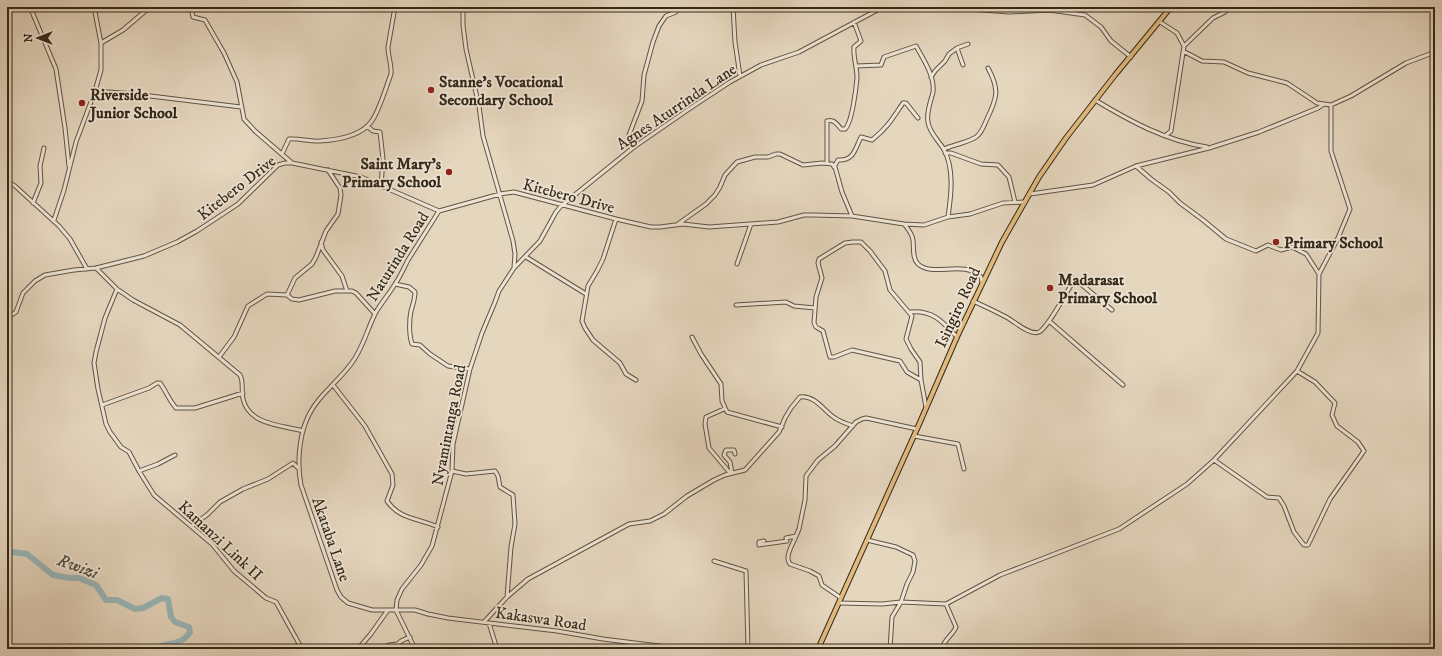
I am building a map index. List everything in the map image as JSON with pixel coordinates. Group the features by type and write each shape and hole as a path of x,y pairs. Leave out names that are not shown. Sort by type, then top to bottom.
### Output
{"main road":[{"name":"Isingiro Road","path":"818,649 914,436 956,337 1002,242 1024,202 1066,138 1095,100 1172,7"}],"street":[{"path":"30,7 56,69 65,128 69,172"},
{"path":"54,220 69,172 78,135 101,70 101,43 94,7"},
{"path":"101,43 123,30 150,7"},
{"path":"191,7 193,17 196,19 205,20 224,53 239,89 244,118 249,125 292,163"},
{"path":"282,154 289,139 319,141 355,134 370,123 391,74 392,66 388,54 388,47 394,7"},
{"name":"Nyamintanga Road","path":"396,610 397,600 402,589 421,565 432,546 452,472 453,444 470,369 482,333 495,302 514,268 515,254 513,241 483,136 479,106 466,49 463,25 463,7"},
{"path":"634,147 629,135 642,101 644,75 653,42 659,26 666,16 676,12 676,7"},
{"path":"733,7 735,42 740,76"},
{"name":"Agnes Aturrinda Lane","path":"514,268 540,241 556,212 561,206 634,147 740,76 761,65 798,52 884,7"},
{"path":"942,7 1009,12 1050,10 1085,15 1101,27 1111,41 1131,56"},
{"path":"1165,136 1171,131 1184,46 1213,18 1225,12 1229,7"},
{"path":"827,163 827,121 834,121 841,129 845,129 848,126 857,78 854,47 860,41 854,22"},
{"path":"1160,22 1177,33 1184,46"},
{"path":"932,77 949,54 957,48 968,44"},
{"path":"856,66 881,65 884,57 916,46 932,77 933,90 928,122 934,137 944,151 950,166 951,182 948,217"},
{"path":"957,48 963,65"},
{"path":"1183,51 1202,61 1224,62 1248,73 1287,83 1317,103 1331,105 1351,96 1406,63 1435,52"},
{"path":"944,151 975,138 980,134 995,101 996,95 996,86 988,68"},
{"path":"94,91 134,94 241,107"},
{"path":"1095,100 1138,124 1165,136 1188,144 1209,148"},
{"path":"834,167 838,160 847,160 852,156 861,137 872,140 883,131 889,125 903,103 906,103 918,118"},
{"path":"1030,194 1093,185 1136,166 1209,148 1259,132 1318,108 1324,104"},
{"path":"917,429 866,418 859,420 835,446 818,460 806,476 806,500 799,529 788,558 788,562 819,576 822,585 840,601 882,604 901,602 946,604 1000,576 1119,529 1187,484 1214,460 1298,371 1318,333 1319,274 1338,238 1350,209 1330,151 1331,105"},
{"path":"367,126 372,130 380,132 383,159 381,186"},
{"path":"33,203 41,183 40,166 44,148"},
{"path":"944,151 981,164 998,165 1009,177 1015,202"},
{"path":"678,224 706,204 720,187 725,175 737,162 755,157 768,157 776,154 780,154 804,165 832,164 837,172 842,192 852,216"},
{"name":"Kitebero Drive","path":"7,318 16,312 23,294 35,281 45,275 96,268 144,256 184,239 238,204 278,165 285,163 292,163 361,177 439,211 500,194 514,192 616,220 660,227 678,224 709,227 751,224 784,221 804,216 852,216 904,224 924,225 948,217 962,216 997,205 1024,202"},
{"path":"1136,166 1169,192 1180,204 1226,239 1256,251 1268,245 1281,250 1292,247 1306,254 1319,274"},
{"path":"287,295 294,278 312,264 326,231 338,214 341,195 340,188 328,170"},
{"path":"7,181 15,186 54,220 70,240 87,269"},
{"name":"Naturinda Road","path":"333,385 352,364 382,301 395,284 439,211"},
{"path":"616,220 603,258 588,286 582,321 593,340 623,366 626,374 636,380"},
{"path":"737,264 751,224"},
{"path":"904,224 912,236 915,259 918,264 929,269 972,270 981,277 982,282"},
{"path":"321,241 323,250 342,276 347,291"},
{"path":"921,380 907,372 902,363 897,359 852,350 834,358 830,357 823,331 816,327 814,323 814,308 822,278 818,263 819,259 845,243 861,242 870,251 884,271 890,290 910,312 913,318 906,339 920,362 921,380 926,407"},
{"path":"526,257 586,294"},
{"path":"96,268 117,289 141,305 180,325 240,375 242,379 243,399 248,412 255,418 265,422 303,431"},
{"path":"973,301 1008,317 1020,327 1035,333 1040,332 1049,321 1075,279 1112,310"},
{"path":"395,284 409,287 415,292 410,322 412,344 420,345 448,366 470,369"},
{"name":"Kamanzi Link II","path":"117,289 105,318 96,352 95,375 110,432 129,452 154,495 212,544 234,571 266,598 276,602 302,649"},
{"path":"219,357 234,337 248,306 267,294 287,295 292,299 299,300 321,294 347,291 356,293 375,314"},
{"path":"736,305 783,302 794,306 814,308"},
{"path":"910,312 923,312 930,314 941,321 956,337"},
{"path":"1049,321 1124,384"},
{"path":"692,337 700,354 721,384 724,409 729,413 782,427"},
{"path":"1214,460 1267,497 1279,498 1284,506 1294,532 1304,545 1308,545 1330,499 1364,451 1358,442 1337,426 1332,415 1336,403 1315,382 1298,371"},
{"path":"102,405 149,388 157,383 162,385 168,398 176,408 195,408 243,393"},
{"path":"333,385 365,426 392,474 393,486 387,500 389,504 404,516 414,520 430,523 438,527"},
{"name":"Akataba Lane","path":"333,385 307,417 303,431 299,469 301,485 337,590 341,597 348,603 372,610 396,610"},
{"path":"484,622 507,597 528,578 629,524 646,522 662,515 697,489 731,473 745,470 777,435 785,418 798,398 803,396 817,403 836,419 853,426"},
{"path":"724,409 706,417 705,424 709,448 731,473"},
{"path":"914,436 958,444 964,469"},
{"path":"731,473 730,462 724,455 726,450 734,450 735,454"},
{"path":"139,471 175,456"},
{"path":"192,526 208,514 220,502 243,489 268,478 292,463 299,469"},
{"path":"452,472 466,474 495,472 498,476 500,487 513,495 515,524 511,547 507,597"},
{"path":"764,541 759,542 759,545 787,541 786,538 796,536"},
{"path":"867,540 896,547 915,558 915,566 901,602 892,617 890,649"},
{"path":"714,561 746,572 748,649"},
{"path":"942,649 944,643 956,627 946,604"},
{"path":"358,649 388,610"},
{"path":"396,610 415,649"},
{"name":"Kakaswa Road","path":"396,610 414,610 448,618 683,649"},
{"path":"489,623 497,649"},
{"path":"395,649 400,641 410,637"},
{"path":"380,649 389,645 397,644"}],"waterway":[{"name":"Rwizi","path":"7,554 12,552 27,554 53,575 79,578 96,585 106,600 117,600 135,609 143,608 162,598 168,599 171,617 175,622 189,627 190,632 186,637 178,642 154,649"}],"place":[{"name":"Stanne's Vocational Secondary School","path":"431,90"},
{"name":"Riverside Junior School","path":"82,103"},
{"name":"Saint Mary's Primary School","path":"449,172"},
{"name":"Primary School","path":"1276,242"},
{"name":"Madarasat Primary School","path":"1050,288"}]}
